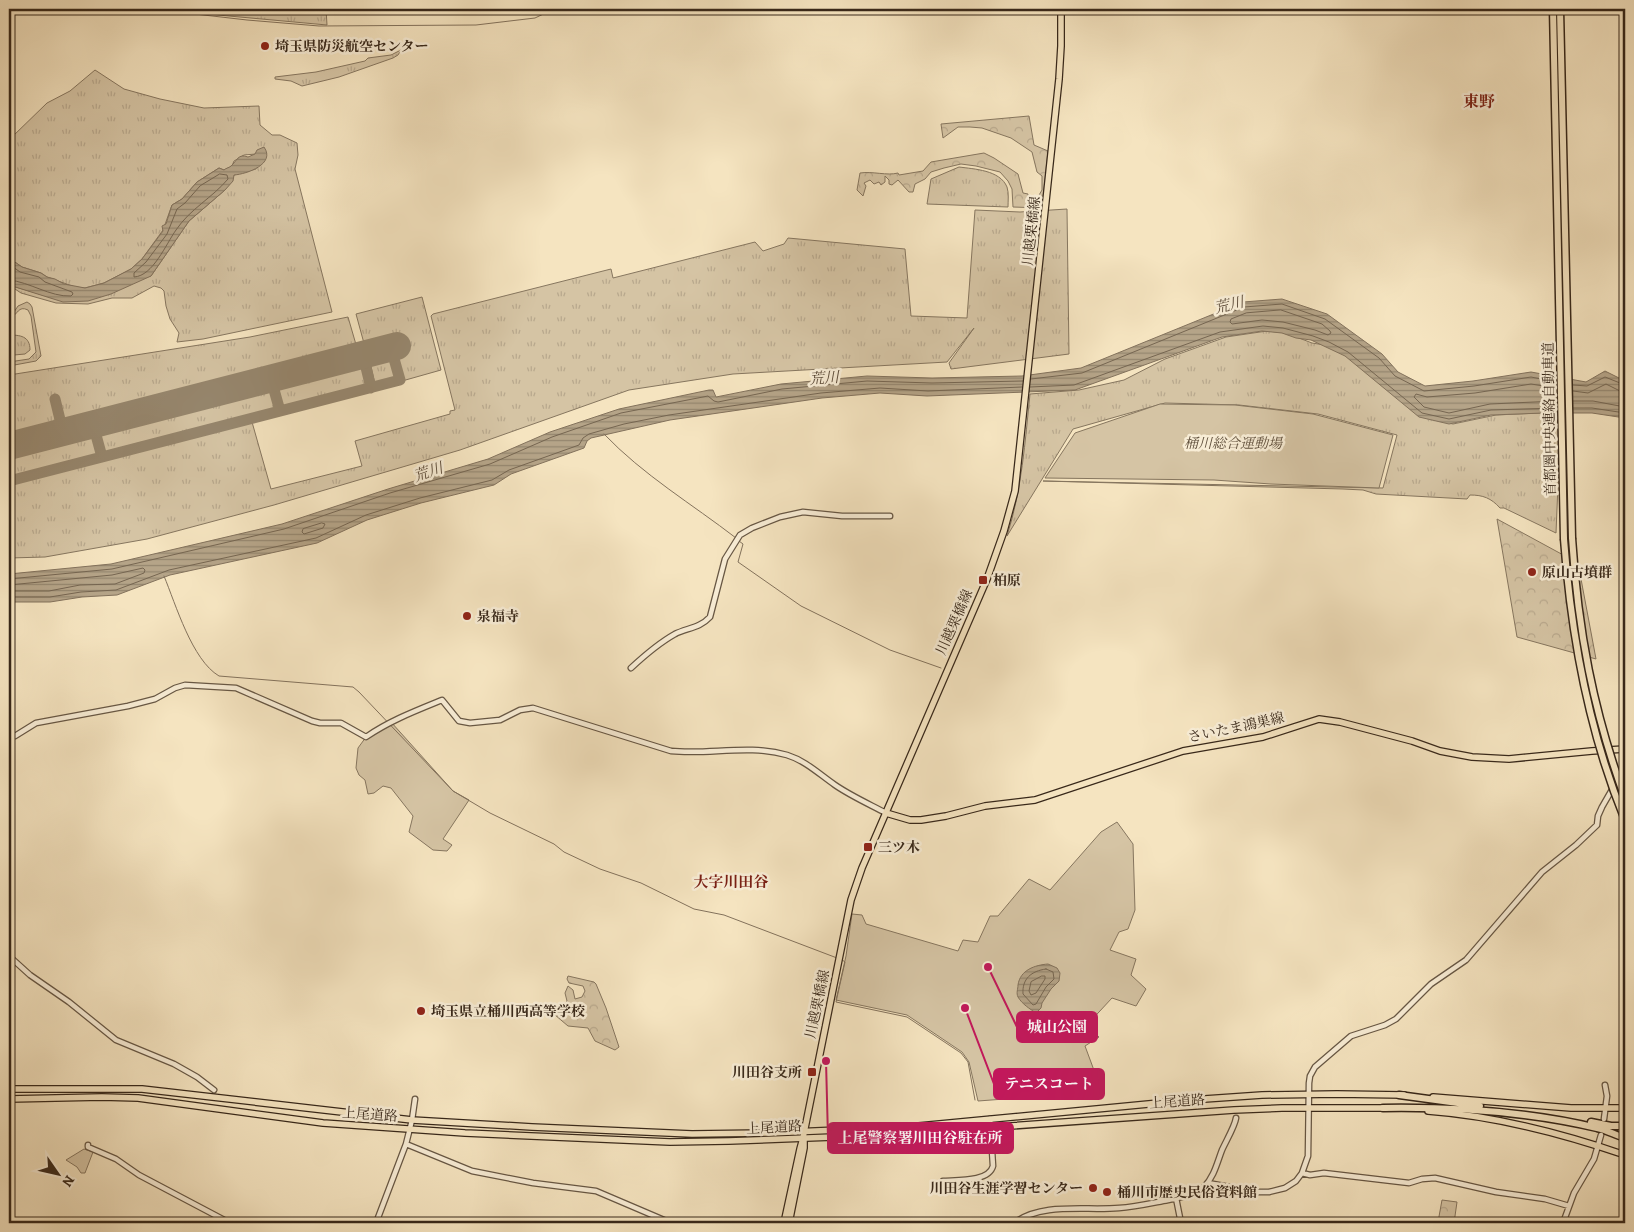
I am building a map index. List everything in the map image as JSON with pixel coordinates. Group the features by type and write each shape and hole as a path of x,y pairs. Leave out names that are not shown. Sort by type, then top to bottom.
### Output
{"highway":[{"name":"首都圏中央連絡自動車道","path":"1553,9 1564,539 1567,584 1576,647 1590,712 1607,770 1625,820"},
{"name":"首都圏中央連絡自動車道","path":"1560,9 1572,538 1575,583 1583,647 1595,701 1605,740 1625,798"},
{"path":"1399,1095 1548,1115 1611,1126 1625,1126"},
{"path":"1383,1108 1465,1109 1506,1113 1596,1127 1625,1138"}],"main road":[{"name":"川越栗橋線","path":"784,1223 804,1135 853,891 987,579 1012,503 1020,452 1059,79 1062,46 1061,9"},
{"name":"さいたま鴻巣線","path":"886,813 899,818 921,820 985,806 1035,800 1183,752 1263,737 1318,719 1340,722 1405,739 1440,751 1480,758 1516,759 1625,749"},
{"name":"上尾道路","path":"9,1089 142,1089 412,1120 667,1133 804,1135 885,1135 1190,1100 1262,1095 1399,1095 1578,1108 1625,1108"},
{"name":"上尾道路","path":"9,1099 138,1098 175,1102 228,1112 305,1121 474,1134 653,1141 729,1141 804,1135"},
{"name":"上尾道路","path":"990,1123 1234,1110 1383,1108 1458,1114 1509,1122 1625,1155"},
{"name":"川越栗橋線","path":"789,1223 804,1148 804,1135"}],"street":[{"path":"632,668 647,654 676,633 704,623 710,617 725,559 740,535 780,517 803,512 842,516 890,516"},
{"path":"9,738 36,723 128,706 155,699 184,685 236,688 312,721 341,723 366,737 380,727 442,700 459,721 470,723 500,720 520,710 533,708 672,751 690,753 753,750 788,755 808,765 848,793 886,813"},
{"path":"1208,1183 1256,1192 1269,1192 1285,1188 1302,1173 1308,1156 1310,1076 1315,1067 1351,1036 1385,1025 1396,1018 1432,984 1466,960 1542,872 1576,845 1596,825 1602,807 1625,767"},
{"path":"9,956 30,975 69,1002 116,1040 174,1064 197,1077 214,1090"},
{"path":"1604,1119 1608,1094 1605,1085"},
{"path":"376,1223 406,1144 415,1099"},
{"path":"1014,1223 1031,1213 1075,1209 1122,1208 1197,1192 1208,1183 1213,1175 1236,1118"},
{"path":"943,1181 981,1177 989,1173 992,1166 990,1123"},
{"path":"1563,1223 1581,1180 1594,1159 1601,1135"},
{"path":"406,1144 472,1172 533,1183 596,1191 671,1223"},
{"path":"88,1145 88,1148 116,1160 139,1175 230,1223"},
{"path":"1302,1173 1404,1183 1435,1178 1496,1192 1545,1199 1569,1206"},
{"path":"1176,1198 1181,1223"}],"green space":[{"path":"195,9 326,9 327,25 196,13 193,12"},
{"path":"401,50 393,58 339,77 302,86 291,81 275,79 275,77 316,72 365,61 368,58 391,55"},
{"path":"95,70 124,89 160,99 204,108 259,106 260,125 272,135 280,135 297,143 298,155 295,169 332,312 203,339 177,342 179,333 170,319 164,291 161,288 154,286 132,298 112,298 88,304 56,303 9,288 9,285 53,298 151,276 189,221 225,190 234,175 256,169 256,154 244,155 234,161 232,166 224,170 219,168 197,182 182,199 172,205 163,230 142,259 131,269 104,283 85,288 75,287 22,267 9,258 9,139 47,103 70,91"},
{"path":"1029,116 1034,145 1048,151 1042,208 1013,207 1012,189 1000,172 961,164 931,172 925,179 915,184 913,192 909,192 898,180 892,185 889,184 889,180 885,176 885,182 881,185 879,182 874,184 870,180 864,183 866,186 863,196 857,190 860,173 898,173 899,175 923,171 931,162 984,153 1018,174 1023,193 1028,194 1029,202 1035,202 1042,190 1042,176 1037,172 1032,152 1011,138 982,128 958,127 943,138 941,124"},
{"path":"959,167 986,171 1004,181 1007,187 1008,207 927,204 931,179"},
{"path":"1067,209 1069,354 951,369 949,363 974,328 947,362 733,374 629,390 460,450 274,505 147,539 45,557 9,558 9,485 252,422 271,489 362,466 355,441 450,414 450,411 455,410 431,316 433,314 611,269 613,278 755,242 763,251 784,244 788,238 905,249 911,316 967,318 975,210 1020,212"},
{"path":"422,297 441,370 402,381 396,355 400,353 395,337 365,347 356,314"},
{"path":"27,302 32,307 41,356 36,361 9,366 9,362 29,359 36,352 31,316 28,310 22,309 10,318 18,306"},
{"path":"348,317 357,348 9,439 9,375 250,337"},
{"path":"1267,331 1286,333 1312,343 1331,346 1349,356 1423,417 1453,424 1496,415 1561,412 1556,533 1504,508 1500,508 1483,496 1475,495 1470,495 1467,499 1376,494 1363,490 1343,489 1043,481 1383,488 1397,435 1318,414 1239,405 1165,403 1073,429 1007,536 1020,483 1030,394 1079,390 1124,380 1165,359 1226,337"},
{"path":"9,335 24,337 30,345 30,350 25,354 14,355 11,351"},
{"path":"390,356 396,377 375,384 370,362"},
{"path":"361,364 367,385 282,406 278,385"},
{"path":"269,386 275,408 105,453 98,431"},
{"name":"桶川総合運動場","path":"1160,404 1235,405 1313,414 1393,435 1379,488 1214,480 1045,478 1075,433"},
{"path":"91,433 98,455 9,478 9,454"},
{"path":"1497,519 1578,563 1596,659 1517,637"},
{"path":"391,722 453,791 469,800 443,839 452,845 447,851 433,850 409,832 413,816 391,788 383,786 374,793 368,794 365,780 359,775 356,768 358,748 366,737"},
{"path":"1117,822 1133,844 1135,910 1128,929 1119,932 1110,950 1136,959 1131,975 1146,989 1136,1006 1112,998 1086,1026 1099,1037 1085,1046 1095,1073 1085,1093 978,1101 969,1062 962,1052 907,1015 836,1000 846,956 852,914 862,915 866,924 958,951 963,940 978,942 990,916 998,916 1029,879 1050,890 1101,832"},
{"path":"568,976 596,984 619,1047 615,1050 595,1041 588,1028 568,1026 548,1009 563,1005 567,1001 565,993 568,986 573,990 575,999 582,997 585,991 583,986 569,983"},
{"path":"84,1149 93,1152 85,1173 81,1173 77,1167 66,1160"},
{"path":"1442,1200 1457,1202 1454,1223 1438,1222"}],"water":[{"path":"264,147 267,153 263,163 246,173 234,175 233,181 225,190 189,221 151,276 111,294 88,301 63,302 9,285 9,258 22,267 41,273 64,284 85,288 104,283 131,269 142,259 163,231 162,226 166,224 172,205 182,199 197,182 219,168 224,170 240,157 248,157"},
{"path":"1282,299 1327,314 1382,354 1398,372 1425,386 1531,372 1586,382 1605,371 1625,381 1625,418 1592,413 1544,413 1491,415 1449,424 1419,417 1345,356 1311,340 1296,338 1282,333 1262,331 1222,337 1075,390 927,396 880,393 822,398 670,420 591,438 587,441 584,448 511,474 494,485 421,503 367,520 317,543 170,575 117,595 82,597 50,602 9,602 9,574 111,564 282,524 488,459 550,432 619,409 709,390 713,390 716,397 781,384 867,376 932,378 1022,376 1081,368 1243,302"},
{"path":"1048,964 1057,968 1060,973 1059,981 1051,989 1041,1008 1036,1013 1018,997 1019,980 1029,969"}],"waterway":[{"path":"183,9 195,14 319,26 476,25 535,18 554,9"},
{"path":"604,434 651,476 736,538"},
{"path":"739,541 743,544 738,562 801,606 890,650 941,668"},
{"path":"164,576 193,645 209,668 219,676 353,687 453,791 490,813 600,869 641,883 694,909 724,915 837,958"},
{"path":"841,959 845,962 836,1002 907,1017 961,1053 968,1062 975,1100"}],"taxiway":[{"path":"9,481 400,380 391,348"},
{"path":"363,355 371,388"},
{"path":"271,379 280,411"},
{"path":"55,399 63,432"},
{"path":"93,424 102,457"}],"runway":[{"path":"9,446 397,346"}],"place":[{"name":"埼玉県防災航空センター","path":"265,46"},
{"name":"原山古墳群","path":"1532,572"},
{"name":"柏原","path":"983,580"},
{"name":"泉福寺","path":"467,616"},
{"name":"三ツ木","path":"868,847"},
{"name":"城山公園","path":"988,967"},
{"name":"テニスコート","path":"965,1008"},
{"name":"埼玉県立桶川西高等学校","path":"421,1011"},
{"name":"上尾警察署川田谷駐在所","path":"826,1061"},
{"name":"川田谷支所","path":"812,1072"},
{"name":"川田谷生涯学習センター","path":"1093,1188"},
{"name":"桶川市歴史民俗資料館","path":"1107,1192"}],"district":[{"name":"東野","path":"1479,101"},
{"name":"大字川田谷","path":"731,882"}],"water label":[{"name":"荒川","path":"1229,305"},
{"name":"荒川","path":"824,378"},
{"name":"荒川","path":"428,472"}]}
